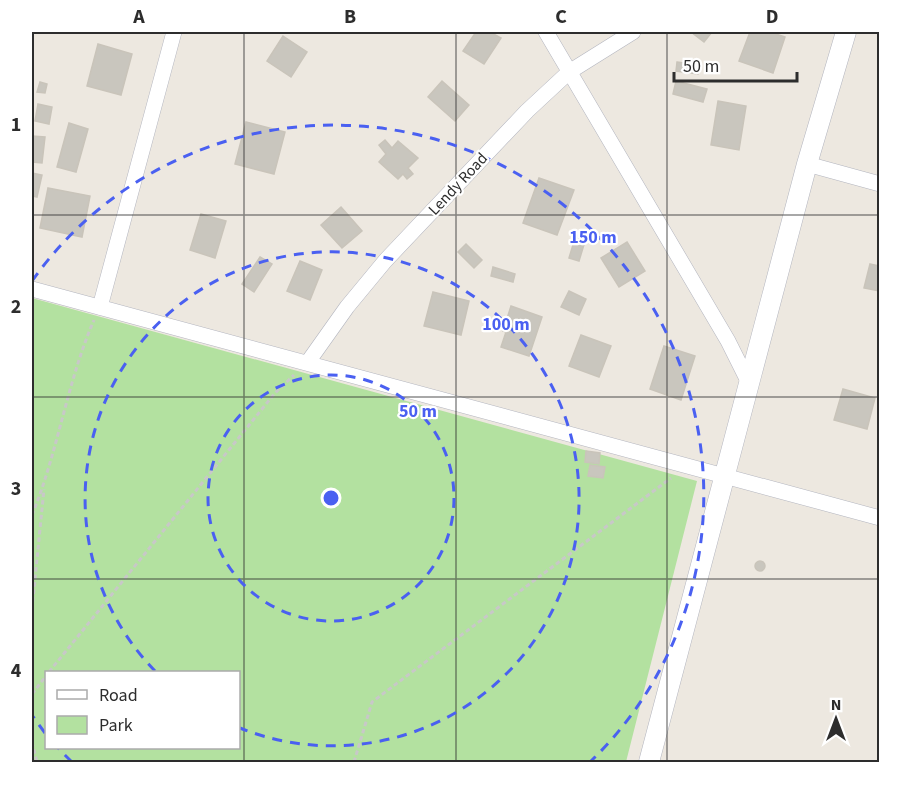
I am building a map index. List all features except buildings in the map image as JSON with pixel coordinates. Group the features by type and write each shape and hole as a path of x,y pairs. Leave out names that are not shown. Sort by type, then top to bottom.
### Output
{"street":[{"path":"100,307 174,32"},
{"path":"546,32 728,341 750,385"},
{"name":"Lendy Road","path":"308,362 347,307 385,261 527,111 569,72 633,32"},
{"path":"649,762 807,164 846,32"},
{"path":"807,164 879,184"},
{"path":"32,289 879,518"}],"path":[{"path":"32,515 44,485 78,363 100,307"},
{"path":"51,671 275,393 308,362"},
{"path":"354,762 372,702 689,465"},
{"path":"32,609 44,485"},
{"path":"32,694 45,677"},
{"path":"32,742 37,762"}],"green space":[{"path":"32,298 697,481 626,762 32,762"}]}
